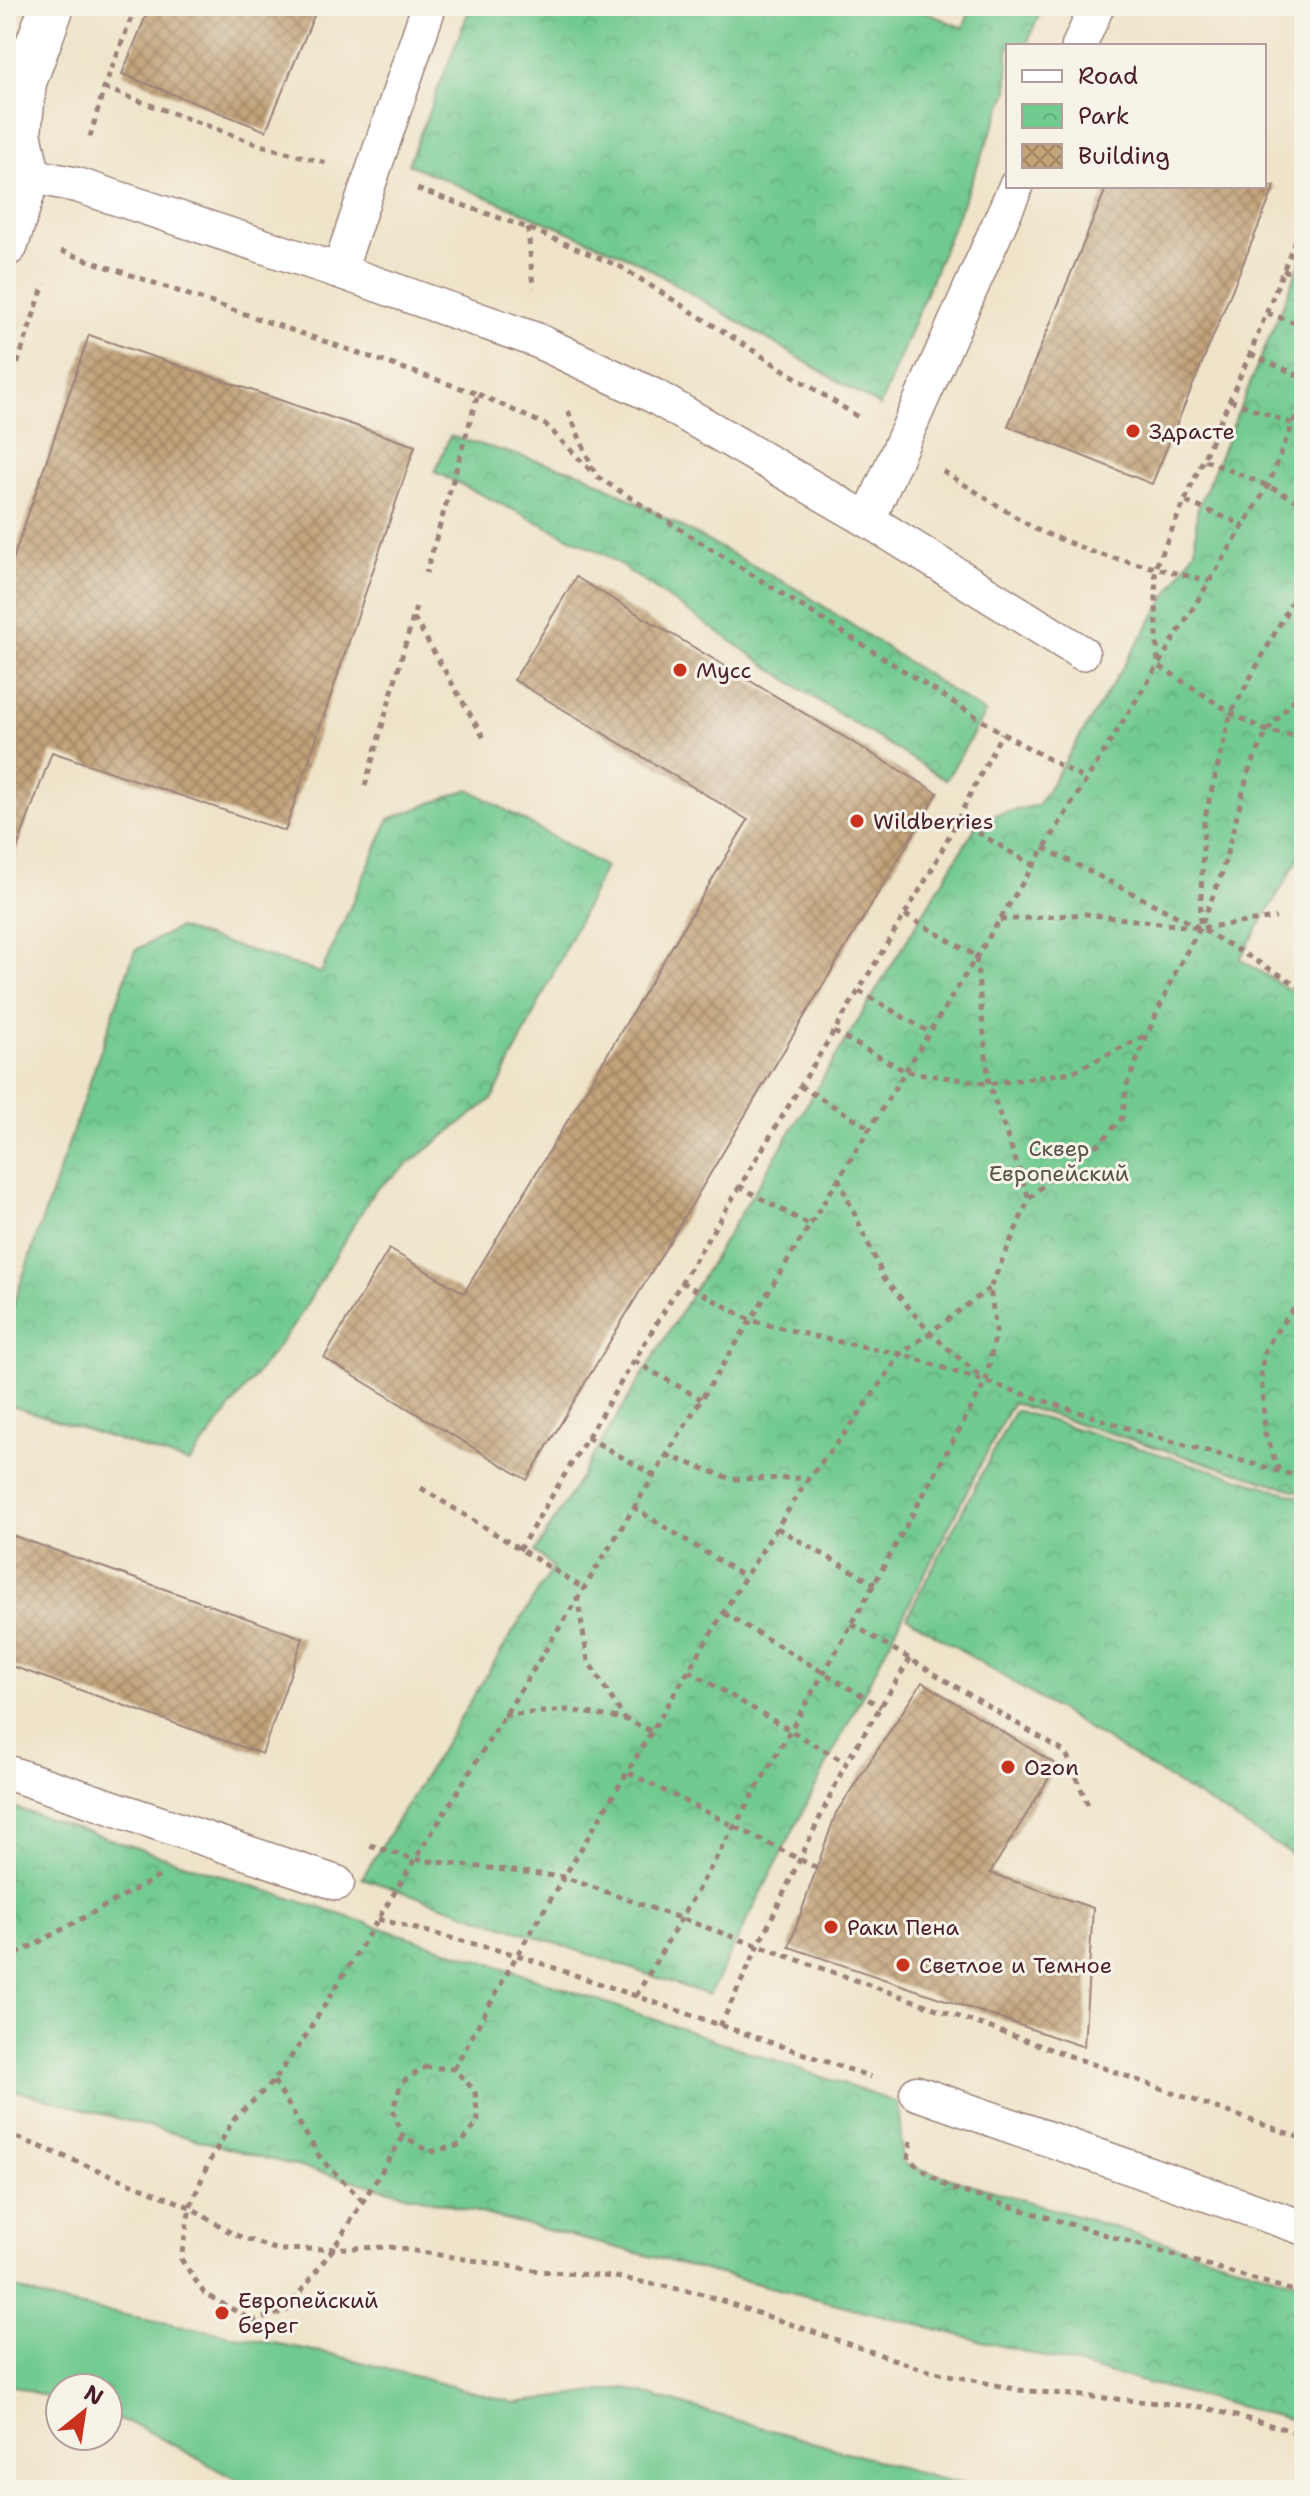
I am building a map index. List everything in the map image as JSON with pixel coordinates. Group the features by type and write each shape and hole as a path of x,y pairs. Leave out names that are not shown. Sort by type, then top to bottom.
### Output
{"street":[{"path":"6,244 28,175 19,133 24,82 52,6"}],"lane":[{"path":"339,271 429,6"},
{"path":"1080,44 1097,6"},
{"path":"28,175 77,185 536,340 654,396 868,520 1082,653"},
{"path":"868,520 1015,188"},
{"path":"6,1772 337,1883"},
{"path":"917,2093 1304,2228"}],"path":[{"path":"104,88 257,144 410,186 528,228 621,267 1035,529 1097,554 1209,581"},
{"path":"1158,665 1155,568 1205,460 1301,232 1304,218"},
{"path":"528,228 536,340 596,476"},
{"path":"56,250 478,394 546,425 596,476 1002,733 1086,780"},
{"path":"1283,270 1304,277"},
{"path":"1267,313 1304,326"},
{"path":"1250,354 1304,378"},
{"path":"426,573 478,394"},
{"path":"403,2137 333,2249 286,2311 253,2321 204,2293 181,2259 190,2207 208,2164 234,2119 274,2081 303,2040 1034,866 1268,486 1304,395"},
{"path":"1230,400 1293,424"},
{"path":"1205,460 1304,504"},
{"path":"1186,502 1244,525"},
{"path":"1200,928 1204,821 1231,713 1304,580"},
{"path":"365,786 416,607"},
{"path":"413,617 485,740"},
{"path":"1158,665 1231,713 1267,731 1304,738"},
{"path":"454,2069 517,1955 745,1577 809,1478 901,1354 990,1288 1029,1199 1064,1165 1100,1143 1122,1118 1127,1085 1147,1035 1176,971 1200,928 1221,876 1248,773 1267,731 1304,688"},
{"path":"519,1550 905,915 1002,733"},
{"path":"957,820 1034,866"},
{"path":"1044,848 1200,928 1304,989"},
{"path":"999,920 1085,914 1200,928 1276,918"},
{"path":"905,915 976,956"},
{"path":"976,956 989,1084 1029,1199"},
{"path":"859,991 929,1032"},
{"path":"834,1032 905,1071 989,1084 1073,1072 1147,1035"},
{"path":"800,1086 870,1128"},
{"path":"838,1178 884,1278 930,1333 986,1381"},
{"path":"739,1186 809,1225"},
{"path":"681,1282 750,1320 901,1354 1149,1435 1304,1478"},
{"path":"636,1996 679,1917 875,1584 986,1381 996,1331 990,1288"},
{"path":"1279,1471 1265,1434 1261,1370 1265,1350 1304,1296"},
{"path":"634,1361 701,1399"},
{"path":"587,1437 653,1475"},
{"path":"666,1455 732,1479 809,1478"},
{"path":"421,1488 583,1588"},
{"path":"633,1507 745,1577"},
{"path":"777,1528 875,1584"},
{"path":"577,1596 588,1661 625,1719"},
{"path":"724,1613 881,1707"},
{"path":"852,1624 1066,1753 1090,1810"},
{"path":"720,2026 846,1763 910,1659"},
{"path":"689,1671 846,1763"},
{"path":"503,1716 568,1710 625,1719 653,1732"},
{"path":"629,1773 817,1868"},
{"path":"6,1960 176,1868 195,1836"},
{"path":"413,1859 564,1877 1304,2139"},
{"path":"364,1920 380,1919 517,1955 917,2093 908,2159 949,2188 1304,2294"},
{"path":"425,2067 454,2069 475,2091 478,2121 460,2145 430,2152 403,2137 393,2110 401,2083 425,2067"},
{"path":"274,2081 321,2159 364,2202"},
{"path":"6,2115 15,2136"},
{"path":"6,2133 190,2207 233,2234 278,2250 390,2247 540,2271 616,2277 699,2293 925,2370 1019,2390 1202,2407 1304,2434"}],"green space":[{"path":"471,6 911,6 963,28 972,6 1043,6 1027,44 1006,44 1006,96 880,406 631,258 408,164"},
{"name":"Сквер Европейский","path":"1304,254 1304,849 1240,959 1304,999 1304,1493 1012,1403 709,1995 362,1878 553,1567 535,1552 981,818 1038,805 1195,550 1197,511"},
{"path":"450,436 584,474 802,592 985,713 946,780 823,704 604,554 435,472"},
{"path":"469,789 605,867 493,1098 374,1191 296,1322 189,1463 6,1404 6,1326 135,950 178,928 321,973 389,819"},
{"path":"1015,1410 1304,1498 1304,1841 1295,1856 907,1617"},
{"path":"6,1805 522,1974 898,2103 903,2164 1304,2284 1304,2423 257,2156 6,2088"},
{"path":"6,2285 56,2302 331,2354 515,2403 626,2388 936,2478 995,2490 256,2490 140,2427 124,2422 124,2372 44,2372 44,2396 6,2383"}],"building":[{"path":"150,6 318,6 266,131 122,74"},
{"path":"1275,186 1152,484 1008,426 1106,188"},
{"path":"89,335 415,446 285,831 52,752 12,862 6,861 6,580"},
{"path":"576,577 938,793 527,1480 324,1358 389,1249 464,1293 748,820 514,680"},
{"path":"6,1533 303,1638 262,1754 6,1664"},
{"path":"922,1682 1057,1765 990,1873 1093,1908 1084,2047 789,1947 836,1813"}],"place":[{"name":"Здрасте","path":"1133,431"},
{"name":"Мусс","path":"680,670"},
{"name":"Wildberries","path":"857,821"},
{"name":"Ozon","path":"1008,1767"},
{"name":"Раки Пена","path":"831,1927"},
{"name":"Светлое и Темное","path":"903,1965"},
{"name":"Европейский берег","path":"222,2313"}]}
